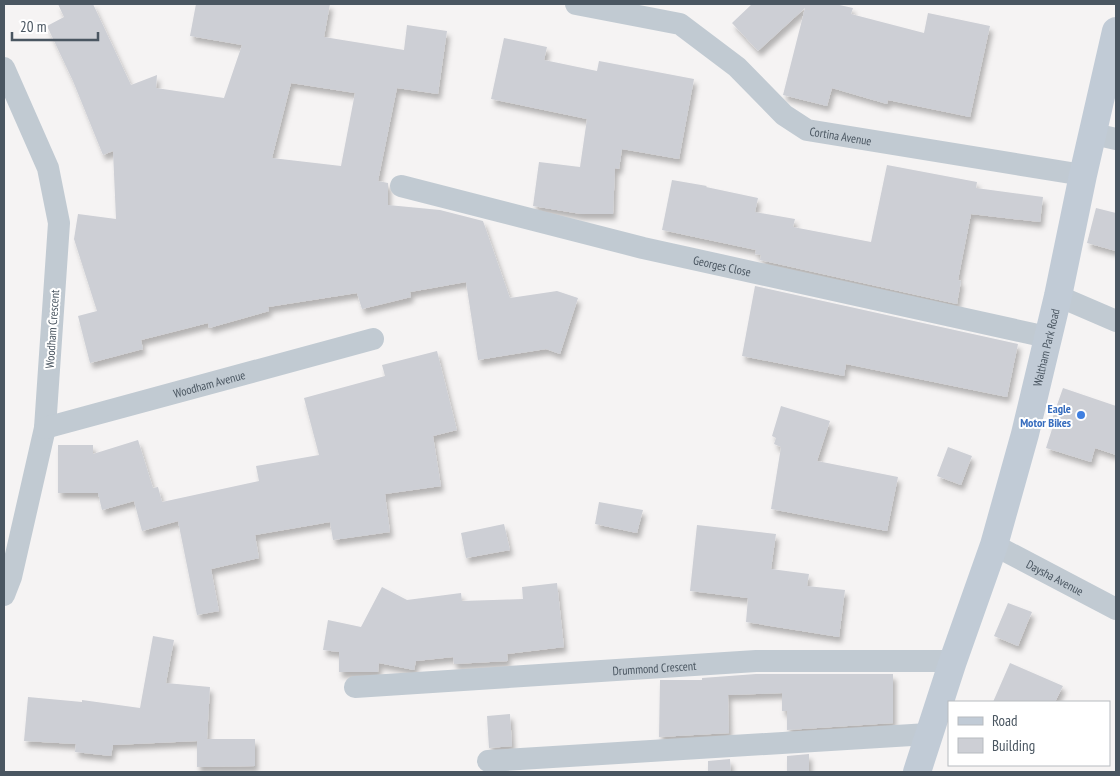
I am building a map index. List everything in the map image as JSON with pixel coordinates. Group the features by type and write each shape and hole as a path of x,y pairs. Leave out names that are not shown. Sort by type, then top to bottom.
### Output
{"main road":[{"name":"Waltham Park Road","path":"917,772 928,734 994,545 1025,434 1058,296 1083,176 1105,136 1110,52 1116,31"}],"street":[{"name":"Cortina Avenue","path":"576,4 680,24 737,67 784,115 806,130 1083,176"},
{"name":"Woodham Crescent","path":"4,68 48,168 59,223 45,428 10,577 4,595"},
{"name":"Georges Close","path":"401,186 643,248 1047,337"},
{"path":"1058,296 1116,322"},
{"name":"Woodham Avenue","path":"45,428 373,339"},
{"name":"Daysha Avenue","path":"994,545 1116,609"},
{"name":"Drummond Crescent","path":"355,687 756,661 953,661"},
{"path":"488,761 928,734"}],"building":[{"path":"58,4 93,4 131,85 157,75 156,88 224,98 242,45 190,36 196,4 330,4 324,37 404,50 407,25 447,31 438,94 397,88 378,181 388,183 388,205 440,210 483,221 510,298 557,291 578,298 560,354 546,349 478,360 466,282 410,292 411,297 362,309 357,293 268,307 269,311 209,328 208,323 141,340 143,349 90,363 78,316 97,311 74,239 78,214 116,219 113,151 103,155 73,81 47,26 64,17","holes":["291,83 355,93 341,166 272,158"]},
{"path":"752,4 835,4 853,8 851,14 924,33 928,13 990,26 970,117 888,100 887,104 832,88 827,106 783,95 805,8 758,51 732,23"},
{"path":"504,38 547,47 544,60 597,71 599,61 694,79 679,159 622,149 619,169 615,168 613,214 581,214 533,206 539,162 580,167 587,119 491,99"},
{"path":"887,165 977,182 976,188 1043,197 1040,222 971,214 958,280 961,281 957,304 760,260 761,255 755,254 756,250 662,230 672,180 758,198 755,212 795,219 793,227 871,242"},
{"path":"1096,208 1116,213 1116,251 1087,243"},
{"path":"755,286 1018,344 1007,397 846,364 844,376 742,356"},
{"path":"437,351 457,430 433,436 441,486 385,494 390,532 333,540 330,522 255,535 259,558 211,569 219,611 197,615 178,521 142,531 134,501 102,510 98,493 58,493 58,445 93,445 93,454 138,440 153,488 158,487 162,502 259,481 256,466 319,455 304,398 385,376 382,365"},
{"path":"1063,388 1116,406 1116,455 1095,448 1091,462 1046,448 1053,426 1050,425"},
{"path":"781,406 830,421 817,461 898,477 887,531 771,509 781,447 774,444 776,438 772,436"},
{"path":"948,447 972,456 961,485 937,476"},
{"path":"599,502 643,510 637,533 595,524"},
{"path":"504,524 510,550 466,558 461,533"},
{"path":"697,525 776,534 771,569 809,574 807,586 845,590 839,637 746,622 748,598 690,591"},
{"path":"557,583 564,647 507,654 508,661 454,664 453,657 416,661 414,670 379,663 378,672 339,672 339,652 323,650 328,620 361,627 382,587 407,600 461,593 462,601 523,599 522,587"},
{"path":"1008,603 1032,612 1018,646 994,636"},
{"path":"153,636 174,640 166,683 210,687 207,739 255,739 255,766 197,767 197,741 113,745 111,756 75,752 76,744 24,741 28,697 82,702 82,700 140,708"},
{"path":"1010,663 1063,686 1056,701 993,701"},
{"path":"756,674 893,674 893,723 787,730 787,711 782,711 782,693 728,695 729,733 659,737 660,680 702,680 702,678"},
{"path":"510,714 512,746 489,748 487,716"},
{"path":"809,754 809,772 787,772 787,756"},
{"path":"730,759 731,772 708,772 708,761"}],"place":[{"name":"Eagle Motor Bikes","path":"1081,415"}]}
